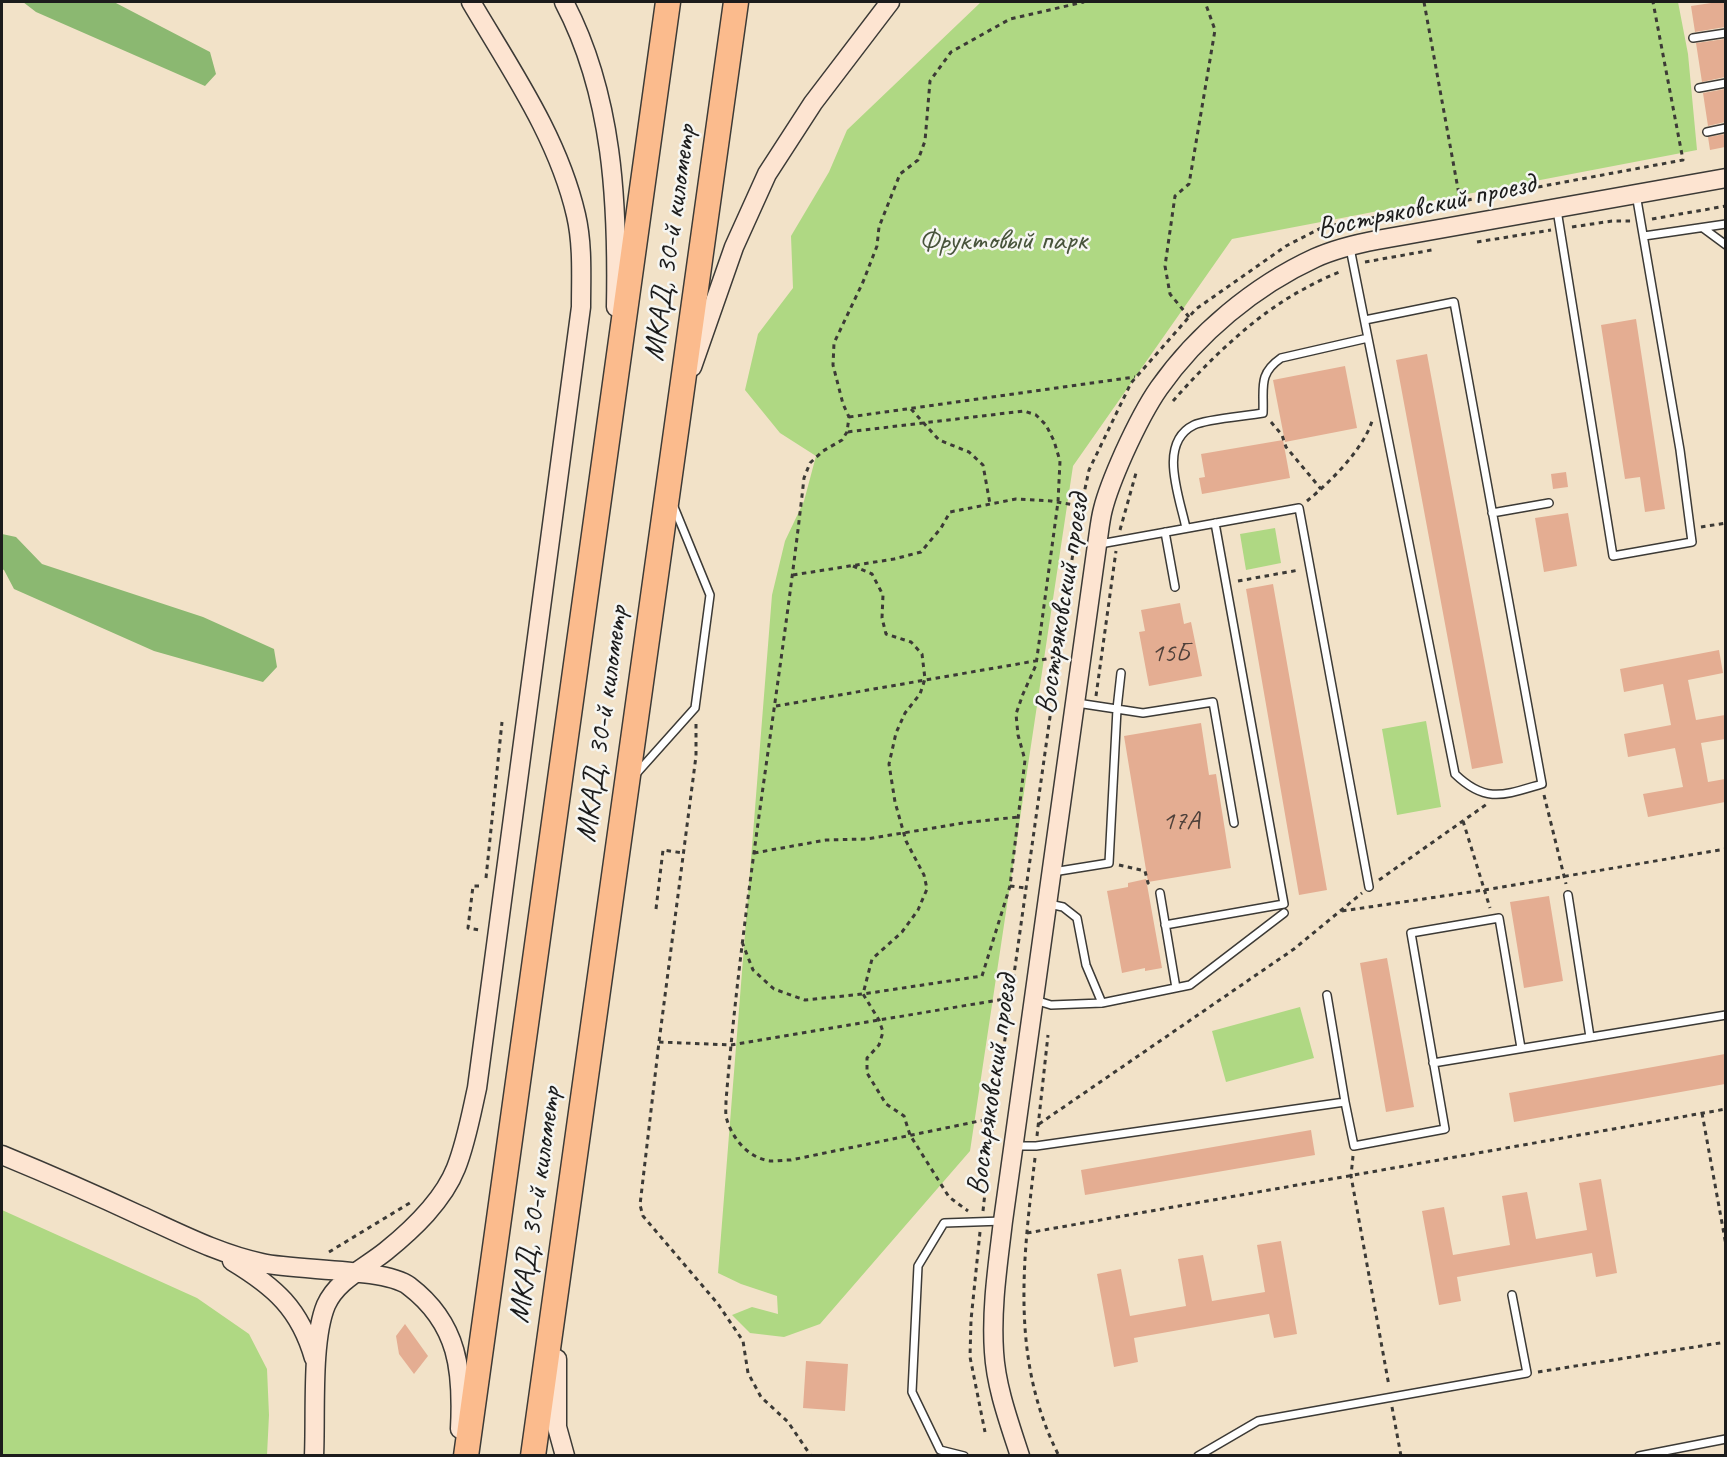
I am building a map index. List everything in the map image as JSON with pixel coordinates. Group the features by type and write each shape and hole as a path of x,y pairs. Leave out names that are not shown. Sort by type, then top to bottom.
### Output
{"highway":[{"name":"МКАД, 30-й километр","path":"466,1455 668,2"},
{"name":"МКАД, 30-й километр","path":"533,1455 736,2"}],"street":[{"path":"315,1452 316,1380 320,1326 325,1307 333,1293 344,1281 387,1250 438,1201 456,1170 466,1137 477,1088 581,307 582,264 577,218 567,180 551,140 471,2"},
{"path":"564,2 595,76 609,147 615,201 617,268 615,387"},
{"path":"682,397 734,247 767,174 813,103 890,2"},
{"name":"Востряковский проезд","path":"1020,1455 998,1380 994,1354 993,1319 1003,1221 1096,545 1103,508 1114,476 1158,390 1182,359 1211,329 1247,299 1316,257 1350,246 1725,178"},
{"path":"2,1155 233,1255 263,1263 386,1277 407,1284 437,1315 450,1336 458,1357 461,1378 458,1455"},
{"path":"194,1240 262,1279 281,1296 295,1315 309,1341 315,1360 316,1380"},
{"path":"562,1247 555,1383 557,1427 565,1455"}],"lane":[{"path":"1694,38 1725,33"},
{"path":"1699,88 1725,83"},
{"path":"1707,132 1725,128"},
{"path":"1557,208 1612,556 1692,542 1680,450 1636,194"},
{"path":"1644,236 1725,224"},
{"path":"1703,228 1725,245"},
{"path":"1350,246 1455,774 1468,786 1498,796 1542,784 1454,302 1365,320"},
{"path":"1186,528 1173,456 1174,445 1181,434 1195,425 1263,413 1264,378 1269,367 1281,358 1368,338"},
{"path":"626,784 695,708 710,595 667,491"},
{"path":"1492,513 1549,503"},
{"path":"1096,545 1299,508 1369,888"},
{"path":"1165,925 1284,904 1215,523"},
{"path":"1165,532 1175,587"},
{"path":"1051,872 1109,862 1121,673"},
{"path":"1075,702 1143,713 1213,702 1234,823"},
{"path":"1160,893 1176,988"},
{"path":"1568,895 1590,1037"},
{"path":"1047,903 1063,907 1077,918 1086,965 1102,1003"},
{"path":"1033,1000 1051,1005 1102,1003 1190,985 1284,913"},
{"path":"1327,995 1354,1146 1445,1129 1411,933 1499,918 1521,1048"},
{"path":"1433,1063 1725,1015"},
{"path":"1013,1146 1036,1146 1346,1102"},
{"path":"964,1455 940,1450 912,1392 918,1266 944,1223 1003,1221"},
{"path":"1198,1455 1258,1421 1527,1373 1512,1294"},
{"path":"1639,1455 1725,1439"}],"path":[{"path":"994,1118 790,1160 771,1161 756,1157 745,1149 727,1119 730,1045 804,478 810,463 823,451 842,440 847,432 849,417 843,404 833,365 834,343 863,282 877,246 879,227 900,174 918,160 926,141 930,81 951,52 1010,19 1084,2"},
{"path":"1189,317 1170,294 1165,266 1175,196 1189,184 1215,30 1205,2"},
{"path":"1424,2 1460,201"},
{"path":"985,1432 970,1357 971,1320 981,1221 1076,531 1089,470 1131,383 1137,376 1196,309 1286,246 1323,227 1683,160 1653,2"},
{"path":"1475,242 1612,221 1641,222 1725,206"},
{"path":"1171,403 1200,370 1250,326 1302,289 1354,265 1443,248"},
{"path":"849,417 1137,376"},
{"path":"1299,508 1321,489 1367,437 1380,397"},
{"path":"910,409 939,440 969,452 983,465 990,504"},
{"path":"742,940 753,970 774,989 805,1000 863,994 982,976 1010,886 1025,760 1018,735 1016,714 1037,660 1058,502 1060,461 1054,441 1046,424 1036,415 1024,411 847,432"},
{"path":"1263,413 1282,435 1286,447 1321,489"},
{"path":"1094,705 1118,541 1138,464"},
{"path":"793,575 921,552 950,512 1016,499 1082,506"},
{"path":"1690,529 1725,523"},
{"path":"853,566 872,574 883,595 882,618 886,634 910,642 922,654 925,679 920,694 905,713 896,733 889,764 895,802 906,841 924,874 927,889 918,910 902,932 872,959 863,994 879,1020 883,1032 879,1045 867,1058 867,1073 886,1104 904,1116 910,1135 950,1197 981,1221"},
{"path":"1226,584 1310,568"},
{"path":"776,706 1058,657"},
{"path":"695,708 696,756 640,1194 643,1216 718,1304 743,1341 748,1373 761,1397 788,1422 811,1455"},
{"path":"485,884 502,722"},
{"path":"1542,784 1568,895"},
{"path":"1039,1124 1294,949 1369,888 1498,796"},
{"path":"754,853 825,840 867,839 963,823 1018,818"},
{"path":"1462,821 1493,919"},
{"path":"1340,912 1725,849"},
{"path":"656,909 663,850 684,853"},
{"path":"1109,862 1145,871 1148,883 1160,893"},
{"path":"479,886 473,886 468,928 480,930 479,941"},
{"path":"1010,886 1026,888"},
{"path":"659,1042 730,1045 1011,997"},
{"path":"1051,1005 1026,1233 1024,1332 1030,1376 1045,1429 1059,1455"},
{"path":"1026,1233 1725,1109"},
{"path":"1702,1113 1725,1245"},
{"path":"1354,1146 1351,1176 1401,1455"},
{"path":"321,1254 332,1251 416,1199"},
{"path":"1527,1373 1725,1342"}],"green space":[{"path":"23,2 114,2 210,52 216,74 205,86 36,12"},
{"name":"Фруктовый парк","path":"981,2 1678,2 1688,54 1697,150 1232,239 1073,466 970,1151 820,1324 784,1337 750,1333 732,1315 752,1307 778,1314 777,1296 741,1284 718,1273 772,595 785,541 804,501 816,456 780,433 745,390 758,334 793,288 791,236 829,172 847,130"},
{"path":"1275,528 1281,563 1246,570 1240,534"},
{"path":"2,534 16,537 42,564 203,617 274,649 277,667 263,682 154,651 14,589 2,569"},
{"path":"1426,721 1441,807 1397,815 1382,729"},
{"path":"1300,1007 1314,1058 1226,1082 1212,1031"},
{"path":"2,1210 197,1298 249,1334 267,1369 269,1415 267,1455 2,1455"}],"building":[{"path":"1725,2 1725,27 1695,32 1691,6"},
{"path":"1725,39 1725,77 1702,82 1696,43"},
{"path":"1725,89 1725,122 1708,126 1703,93"},
{"path":"1725,134 1725,147 1710,150 1708,137"},
{"path":"1636,319 1665,509 1645,512 1640,477 1625,479 1601,325"},
{"path":"1427,354 1503,763 1472,769 1396,360"},
{"path":"1345,366 1357,428 1285,442 1273,380"},
{"path":"1283,440 1290,478 1202,494 1199,478 1205,477 1201,454"},
{"path":"1566,472 1568,487 1553,489 1551,474"},
{"path":"1568,513 1577,566 1544,572 1535,518"},
{"path":"1273,584 1327,890 1299,895 1246,589"},
{"path":"1180,603 1184,624 1191,622 1202,676 1149,686 1139,632 1145,631 1141,610"},
{"path":"1719,650 1723,673 1688,680 1696,720 1725,715 1725,739 1701,743 1708,782 1725,779 1725,802 1648,817 1643,794 1683,787 1675,748 1628,757 1624,734 1671,725 1663,684 1624,692 1620,669"},
{"path":"1201,723 1209,775 1216,774 1231,868 1148,882 1124,736"},
{"path":"1146,879 1162,968 1145,971 1145,968 1122,973 1107,891 1128,887 1128,883"},
{"path":"1549,896 1563,981 1524,988 1510,902"},
{"path":"1387,958 1414,1107 1386,1112 1360,963"},
{"path":"1725,1054 1725,1084 1514,1122 1509,1093"},
{"path":"1311,1130 1315,1155 1085,1195 1081,1170"},
{"path":"1601,1179 1617,1273 1596,1277 1592,1253 1457,1277 1461,1301 1439,1305 1422,1211 1444,1207 1453,1255 1510,1245 1502,1196 1527,1192 1536,1239 1587,1230 1579,1183"},
{"path":"1281,1241 1297,1334 1274,1338 1269,1314 1134,1338 1138,1362 1114,1367 1097,1274 1121,1269 1130,1316 1186,1306 1178,1259 1203,1255 1212,1301 1265,1292 1257,1245"},
{"path":"405,1324 428,1356 414,1374 399,1354 396,1336"},
{"path":"806,1361 848,1364 845,1411 803,1408"}]}
